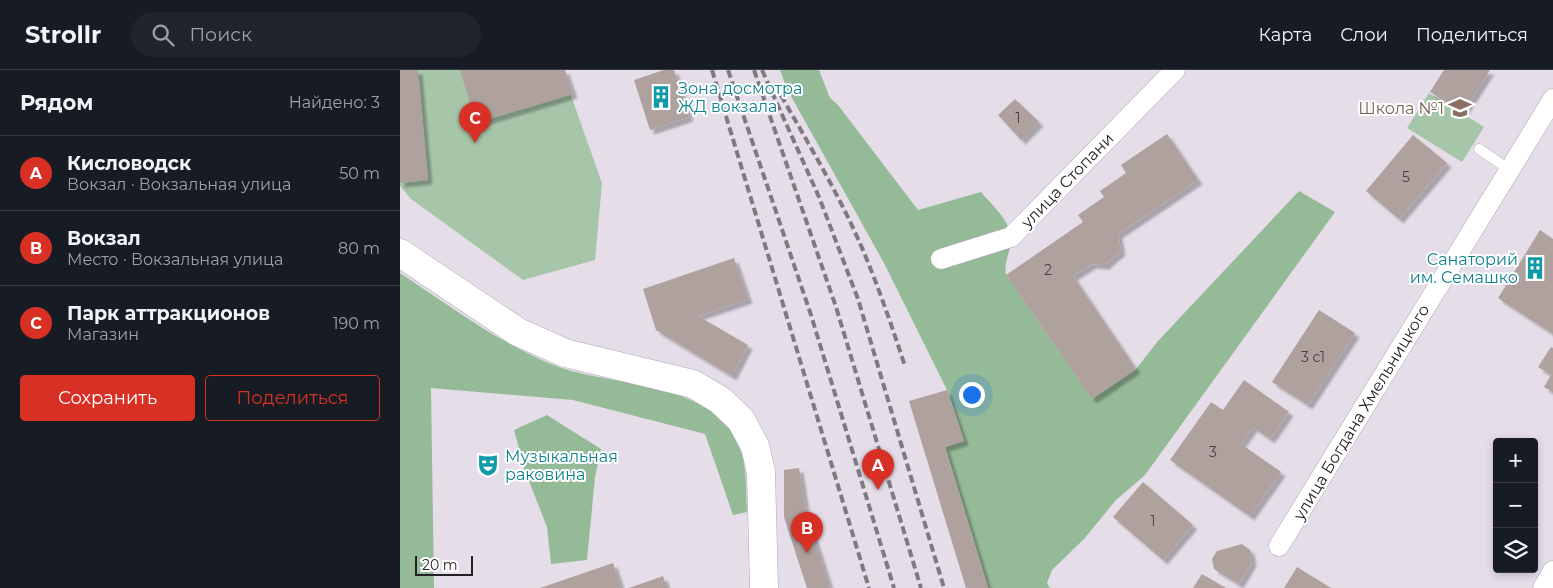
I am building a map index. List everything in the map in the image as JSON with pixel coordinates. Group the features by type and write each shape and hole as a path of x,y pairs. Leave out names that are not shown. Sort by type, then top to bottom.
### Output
{"main road":[{"path":"400,253 526,335 565,353 693,384 720,400 741,420 755,446 761,472 764,588"}],"street":[{"name":"улица Стопани","path":"941,259 1011,237 1175,70"},
{"name":"улица Богдана Хмельницкого","path":"1279,546 1553,99"},
{"path":"1543,588 1553,571"}],"lane":[{"path":"1479,149 1510,170"}],"green space":[{"path":"400,70 562,70 602,183 595,260 523,280 411,199 400,186"},
{"path":"780,70 819,70 830,98 838,105 918,210 981,192 999,212 1010,230 1011,242 1005,270 1006,275 1092,399 1136,369 1158,341 1299,191 1335,212 1145,475 1116,500 1084,539 1052,570 1047,583 1050,588 988,588 945,447 964,441 947,390 884,263 787,89"},
{"path":"1429,93 1484,127 1462,162 1407,128"},
{"path":"400,273 495,336 535,357 580,373 664,391 690,400 713,413 731,431 742,455 746,476 747,512 733,515 705,434 573,400 431,388 434,588 400,588"},
{"path":"547,415 601,449 595,477 587,560 551,564 547,527 525,471 514,430"}],"building":[{"path":"400,70 418,70 428,180 400,183"},
{"path":"460,70 565,70 573,94 476,123"},
{"name":"Зона досмотра ЖД вокзала","path":"664,70 674,70 689,117 650,130 634,80"},
{"path":"1444,70 1490,70 1463,112 1430,92"},
{"path":"1015,99 1039,122 1021,140 998,115"},
{"path":"1167,134 1198,180 1118,234 1121,251 1105,265 1092,264 1073,276 1136,369 1092,399 1006,275 1083,222 1078,215 1104,197 1100,191 1126,173 1121,165"},
{"path":"1413,135 1447,163 1399,219 1366,191"},
{"name":"Санаторий им. Семашко","path":"1540,230 1553,239 1553,334 1498,298"},
{"path":"734,258 748,299 698,316 748,345 732,376 656,330 643,289"},
{"path":"1319,310 1355,333 1308,405 1272,382"},
{"path":"1551,347 1553,348 1553,392 1544,387 1551,375 1538,367"},
{"path":"1244,380 1289,412 1270,439 1253,427 1241,444 1281,472 1250,516 1170,460 1211,402 1223,410"},
{"path":"947,390 964,441 945,447 988,588 966,588 909,401"},
{"path":"799,468 806,513 830,588 807,588 784,517 784,470"},
{"path":"1143,482 1193,525 1163,560 1113,517"},
{"path":"1242,544 1250,550 1252,562 1239,584 1214,569 1212,559 1217,551"},
{"path":"613,563 621,588 540,588"},
{"path":"1297,567 1331,588 1284,588"},
{"path":"1202,574 1226,588 1193,588"},
{"path":"663,576 667,588 629,588"}],"railway":[{"path":"712,70 869,588"},
{"path":"728,70 811,315 894,588"},
{"path":"754,70 836,307 921,588"},
{"path":"762,70 819,197 858,299 944,588"},
{"path":"775,85 830,181 850,221 878,287 905,366"}],"place":[{"name":"Зона досмотра ЖД вокзала","path":"661,97"},
{"name":"Школа №1","path":"1460,108"},
{"name":"Парк аттракционов","path":"475,143"},
{"name":"Санаторий им. Семашко","path":"1535,268"},
{"name":"Музыкальная раковина","path":"488,465"},
{"name":"Кисловодск","path":"878,490"},
{"name":"Вокзал","path":"807,553"}]}
